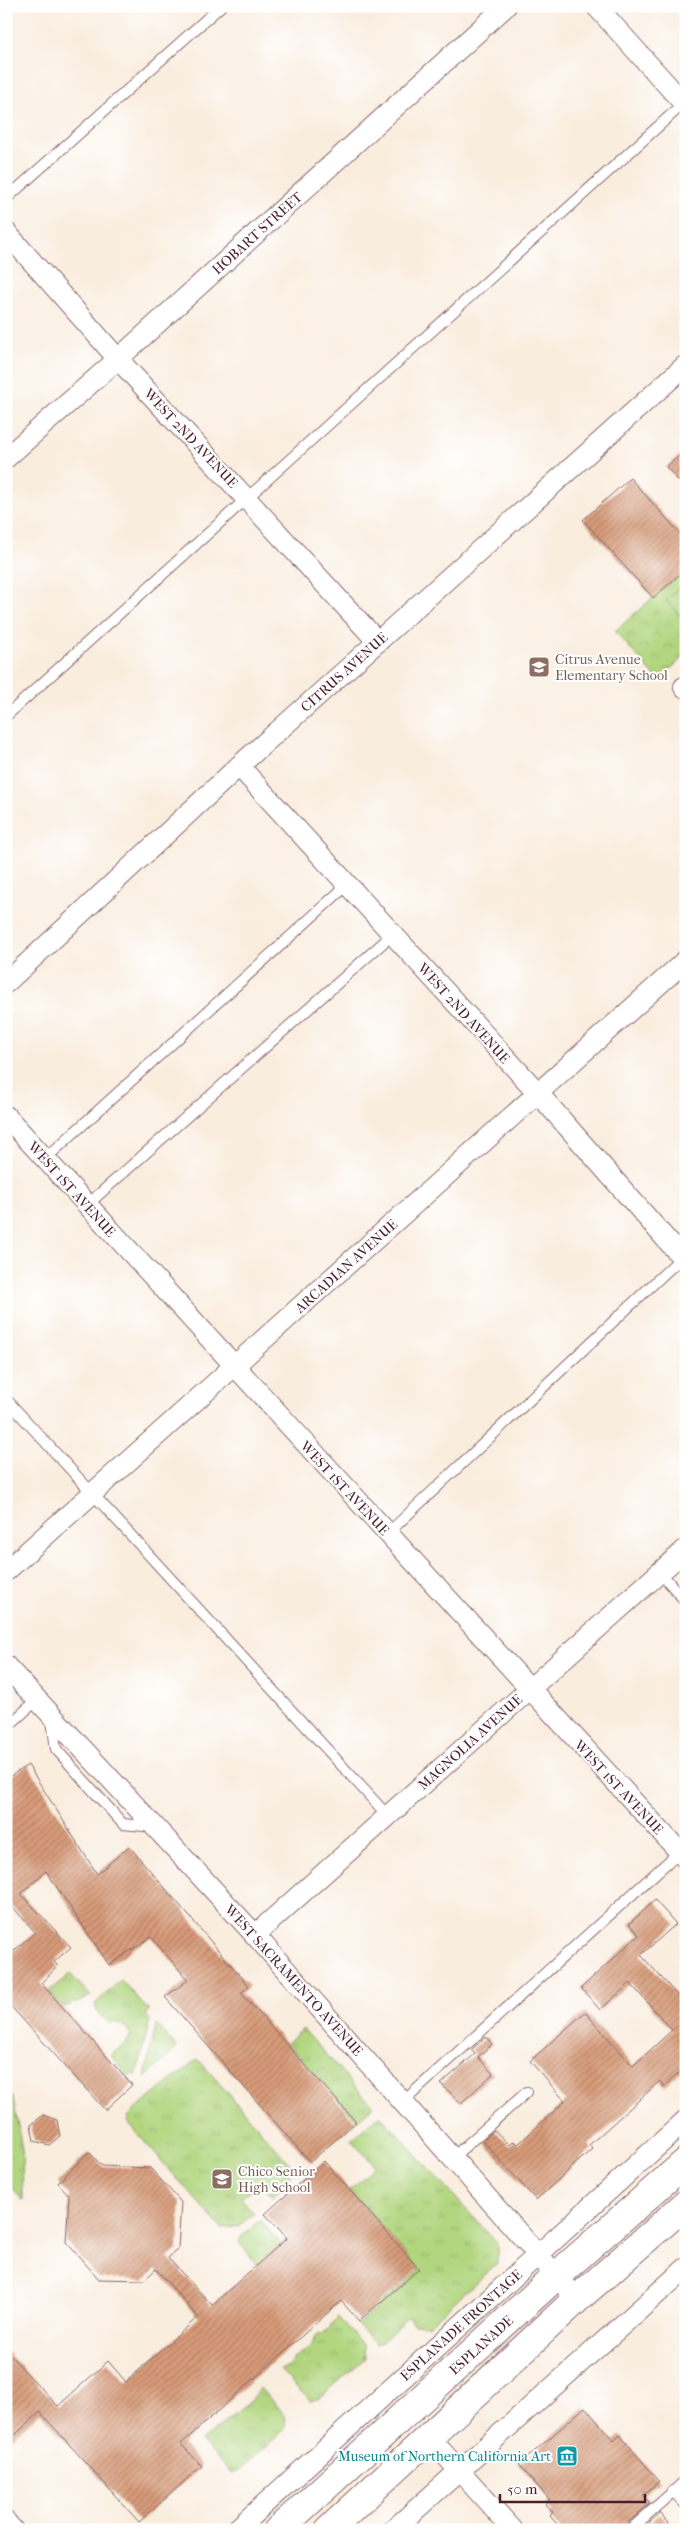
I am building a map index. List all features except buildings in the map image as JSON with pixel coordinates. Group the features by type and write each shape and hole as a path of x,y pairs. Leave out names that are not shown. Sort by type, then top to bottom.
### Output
{"main road":[{"name":"ESPLANADE","path":"278,2530 556,2276 686,2162"},
{"path":"329,2530 577,2299 686,2204"}],"street":[{"name":"HOBART STREET","path":"6,458 118,359 506,6"},
{"path":"596,6 684,105"},
{"name":"WEST 2ND AVENUE","path":"6,232 118,359 378,642"},
{"name":"CITRUS AVENUE","path":"6,983 239,766 686,365"},
{"name":"WEST 2ND AVENUE","path":"239,766 538,1093 684,1258"},
{"name":"ARCADIAN AVENUE","path":"6,1571 686,960"},
{"name":"WEST 1ST AVENUE","path":"6,1116 682,1855"},
{"name":"MAGNOLIA AVENUE","path":"255,1935 686,1549"},
{"name":"WEST SACRAMENTO AVENUE","path":"6,1666 255,1935 577,2299"},
{"name":"ESPLANADE FRONTAGE","path":"236,2530 686,2120"},
{"path":"393,2530 459,2470 683,2277"},
{"path":"430,2437 513,2530"},
{"path":"6,2522 13,2530"}],"lane":[{"path":"6,199 221,6"},
{"path":"6,716 246,497 684,105"},
{"path":"45,1159 347,885"},
{"path":"87,1205 393,934"},
{"path":"387,1534 684,1258"},
{"path":"6,1399 388,1816"},
{"path":"660,1572 686,1602"},
{"path":"6,1728 37,1700"},
{"path":"403,2102 682,1855"},
{"path":"452,2158 527,2092"},
{"path":"630,2530 686,2480"},
{"path":"673,2491 686,2505"}],"green space":[{"path":"686,569 686,655 658,680 615,631"},
{"path":"682,585 686,589 685,621 666,600"},
{"path":"70,1974 91,1996 64,2007 49,1991"},
{"path":"121,1980 149,2011 145,2014 150,2020 136,2076 134,2073 130,2077 111,2055 126,2043 131,2035 122,2025 110,2023 102,2017 96,2010 95,2004"},
{"path":"156,2024 177,2048 145,2078"},
{"path":"303,2029 373,2106 357,2120 287,2043"},
{"path":"198,2059 289,2163 291,2169 288,2181 273,2196 260,2182 241,2198 254,2213 239,2226 222,2229 127,2122 128,2117 135,2110"},
{"path":"6,2095 13,2097 22,2150 23,2201 6,2179"},
{"path":"380,2115 497,2243 497,2263 429,2325 414,2324 408,2317 382,2342 376,2344 357,2325 420,2270 350,2190 375,2166 351,2140"},
{"path":"260,2220 281,2244 257,2265 239,2242 241,2237"},
{"path":"338,2317 364,2346 365,2358 320,2398 310,2401 280,2370 287,2368 295,2357 311,2347 316,2336 327,2331"},
{"path":"260,2388 283,2414 285,2425 283,2431 240,2470 231,2473 201,2441 251,2401"}],"place":[{"name":"Citrus Avenue Elementary School","path":"539,667"},
{"name":"Chico Senior High School","path":"222,2179"},
{"name":"Museum of Northern California Art","path":"567,2456"}]}
